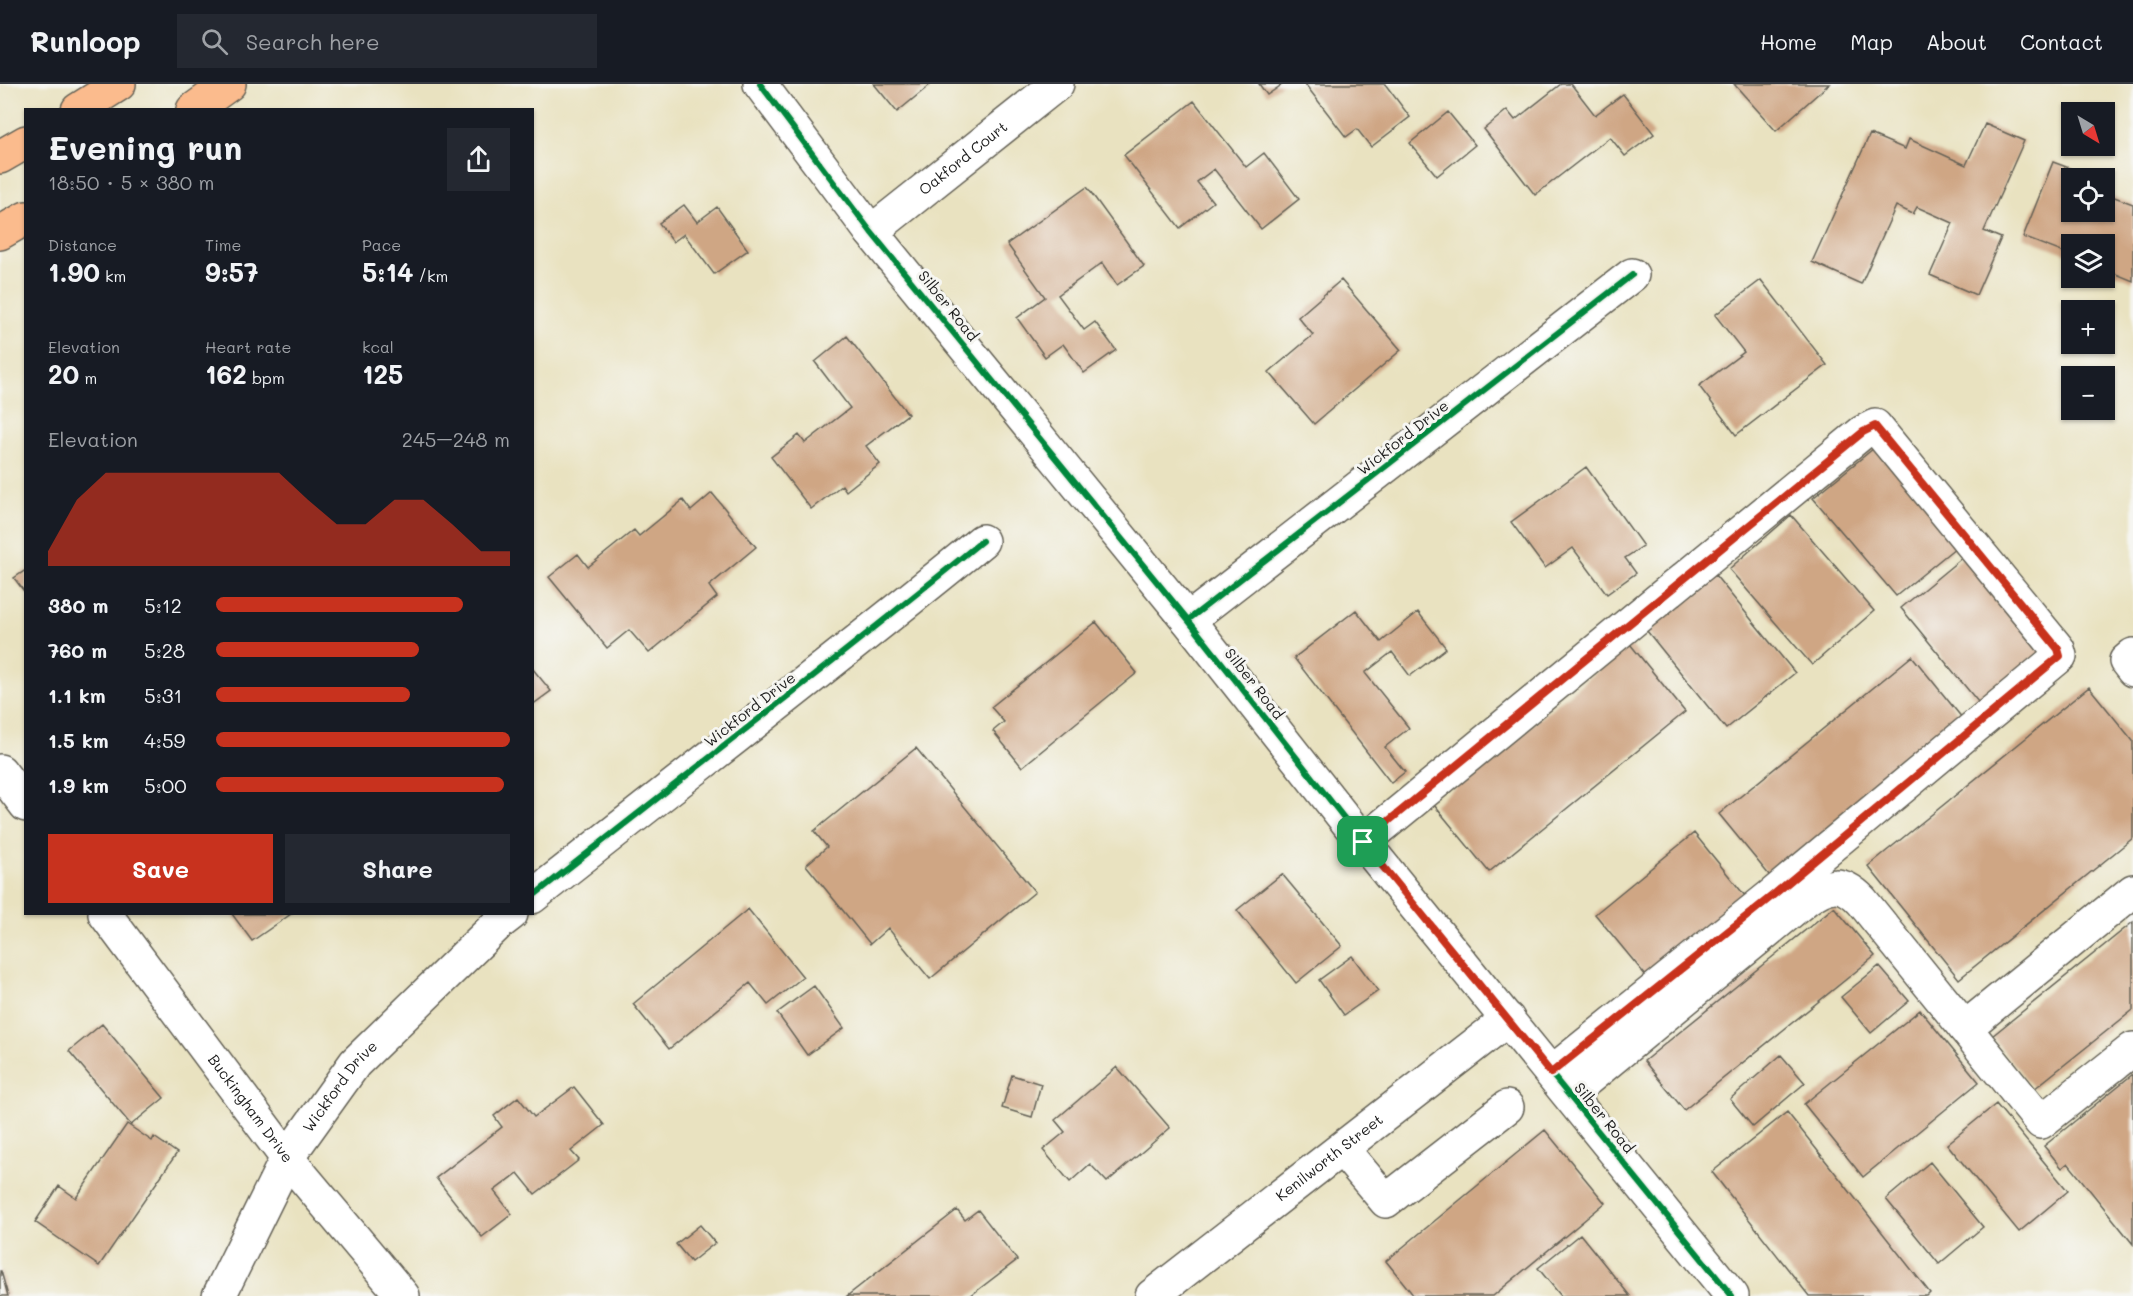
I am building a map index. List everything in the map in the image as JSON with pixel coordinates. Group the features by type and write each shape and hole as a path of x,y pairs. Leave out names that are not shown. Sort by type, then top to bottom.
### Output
{"main road":[{"path":"81,108 119,84"},
{"path":"196,108 229,84"},
{"path":"0,157 24,143"},
{"path":"0,233 24,219"}],"street":[{"name":"Silber Road","path":"760,84 871,232 1188,620 1363,842 1732,1296"},
{"name":"Oakford Court","path":"871,232 1057,84"},
{"name":"Wickford Drive","path":"1188,620 1632,275"},
{"path":"1363,842 1863,432 1875,426 2058,649 2060,656 1772,896 1560,1084"},
{"name":"Wickford Drive","path":"534,895 759,717 841,656 982,541"},
{"path":"2133,655 2126,661 2133,670"},
{"path":"0,771 24,803"},
{"path":"1560,1084 1806,899 1830,886 1842,886 1852,891 1862,901 2041,1122 2133,1049"},
{"path":"1965,1028 2133,891"},
{"name":"Buckingham Drive","path":"106,915 287,1158 403,1296"},
{"name":"Wickford Drive","path":"219,1296 287,1158 355,1063 510,915"},
{"name":"Kenilworth Street","path":"1152,1296 1508,1019"},
{"path":"1342,1149 1386,1201 1507,1107"}],"building":[{"path":"874,84 931,84 897,112"},
{"path":"1259,84 1283,84 1267,95"},
{"path":"1305,84 1385,84 1410,117 1371,147 1357,129 1346,137"},
{"path":"1561,84 1571,84 1595,115 1623,94 1654,134 1625,156 1610,137 1535,195 1484,129 1507,110 1515,120"},
{"path":"1734,84 1829,84 1776,131"},
{"path":"1194,101 1246,167 1264,153 1299,199 1261,229 1214,169 1197,182 1213,202 1180,228 1124,155"},
{"path":"1448,112 1475,145 1437,176 1410,143"},
{"path":"1985,124 2024,141 1984,231 2001,238 1976,295 1930,275 1953,223 1917,207 1913,214 1896,206 1861,284 1812,262 1870,134 1905,149 1909,139 1966,165"},
{"path":"2053,162 2069,168 2061,168 2061,222 2115,222 2115,197 2133,204 2133,281 2115,274 2115,234 2061,234 2061,252 2023,237"},
{"path":"1087,187 1144,266 1117,285 1102,263 1058,295 1084,330 1095,322 1116,350 1084,373 1063,344 1045,357 1017,318 1045,297 1007,244"},
{"path":"684,205 697,222 717,207 748,250 714,274 684,234 673,242 659,223"},
{"path":"1341,280 1401,350 1314,424 1269,372 1313,335 1298,317"},
{"path":"1761,280 1827,365 1736,435 1699,386 1744,352 1715,315"},
{"path":"847,336 908,414 866,446 880,464 846,491 842,485 811,509 771,457 799,435 805,443 850,408 815,362"},
{"path":"1879,444 1961,543 1896,596 1813,498"},
{"path":"1586,467 1643,546 1625,558 1636,573 1607,594 1573,548 1545,568 1511,522"},
{"path":"712,493 756,547 709,586 717,597 649,653 629,630 607,648 549,577 578,554 588,567 634,530 639,536 683,500 691,511"},
{"path":"1791,515 1874,611 1812,665 1729,569"},
{"path":"1969,552 2051,652 1983,708 1901,608"},
{"path":"24,571 24,591 14,578"},
{"path":"1715,575 1795,673 1726,729 1647,631"},
{"path":"1356,610 1381,642 1418,612 1446,648 1410,676 1392,652 1365,673 1409,728 1385,747 1405,772 1391,783 1294,658"},
{"path":"1096,622 1137,673 1022,767 993,731 1004,722 991,707"},
{"path":"1630,644 1685,712 1489,872 1434,805"},
{"path":"1912,656 1967,724 1774,881 1719,814"},
{"path":"534,670 551,691 534,704"},
{"path":"2089,687 2133,741 2133,838 1959,979 1868,866"},
{"path":"916,748 1035,892 930,979 888,928 870,944 806,865 827,847 814,831"},
{"path":"1694,833 1750,902 1651,982 1595,914"},
{"path":"1282,874 1342,946 1296,983 1237,910"},
{"path":"1834,907 1875,956 1684,1110 1644,1061"},
{"path":"748,909 803,977 768,1005 750,983 669,1049 633,1004"},
{"path":"233,915 290,915 252,941"},
{"path":"2133,922 2133,1010 2034,1089 1992,1036"},
{"path":"1352,956 1378,991 1344,1015 1319,980"},
{"path":"1879,966 1909,1001 1871,1033 1841,997"},
{"path":"814,986 844,1028 807,1055 777,1013"},
{"path":"1920,1010 1979,1082 1863,1177 1804,1104"},
{"path":"102,1024 164,1098 131,1125 69,1051"},
{"path":"1781,1055 1805,1083 1753,1127 1730,1099"},
{"path":"1117,1067 1170,1128 1107,1182 1090,1164 1070,1182 1043,1150 1065,1132 1055,1120"},
{"path":"2133,1074 2133,1244 2068,1163 2062,1168 2044,1146"},
{"path":"1012,1075 1041,1084 1032,1117 1002,1108"},
{"path":"574,1087 604,1125 571,1151 579,1160 535,1194 518,1173 494,1191 512,1214 482,1237 436,1178 502,1127 494,1116 518,1097 534,1117"},
{"path":"1996,1104 2068,1191 2019,1232 1947,1144"},
{"path":"1787,1112 1930,1293 1927,1296 1809,1296 1712,1172"},
{"path":"127,1124 152,1141 154,1137 177,1153 99,1266 35,1222 59,1186 76,1198"},
{"path":"1545,1130 1605,1203 1493,1296 1414,1296 1386,1261"},
{"path":"1930,1162 1983,1227 1939,1264 1886,1199"},
{"path":"957,1210 965,1220 978,1210 1017,1260 970,1296 847,1296"},
{"path":"700,1225 715,1243 691,1262 676,1244"},
{"path":"1580,1234 1630,1296 1561,1296 1538,1268"},
{"path":"1,1271 8,1296 0,1296"}],"cycle path":[{"path":"760,84 871,232 1188,620 1363,842 1732,1296"},
{"path":"1188,620 1632,275"},
{"path":"534,895 982,541"}],"route":[{"path":"1875,426 2058,649 2060,656 1772,896 1551,1073 1363,842 1592,652 1863,432 1875,426"}]}
